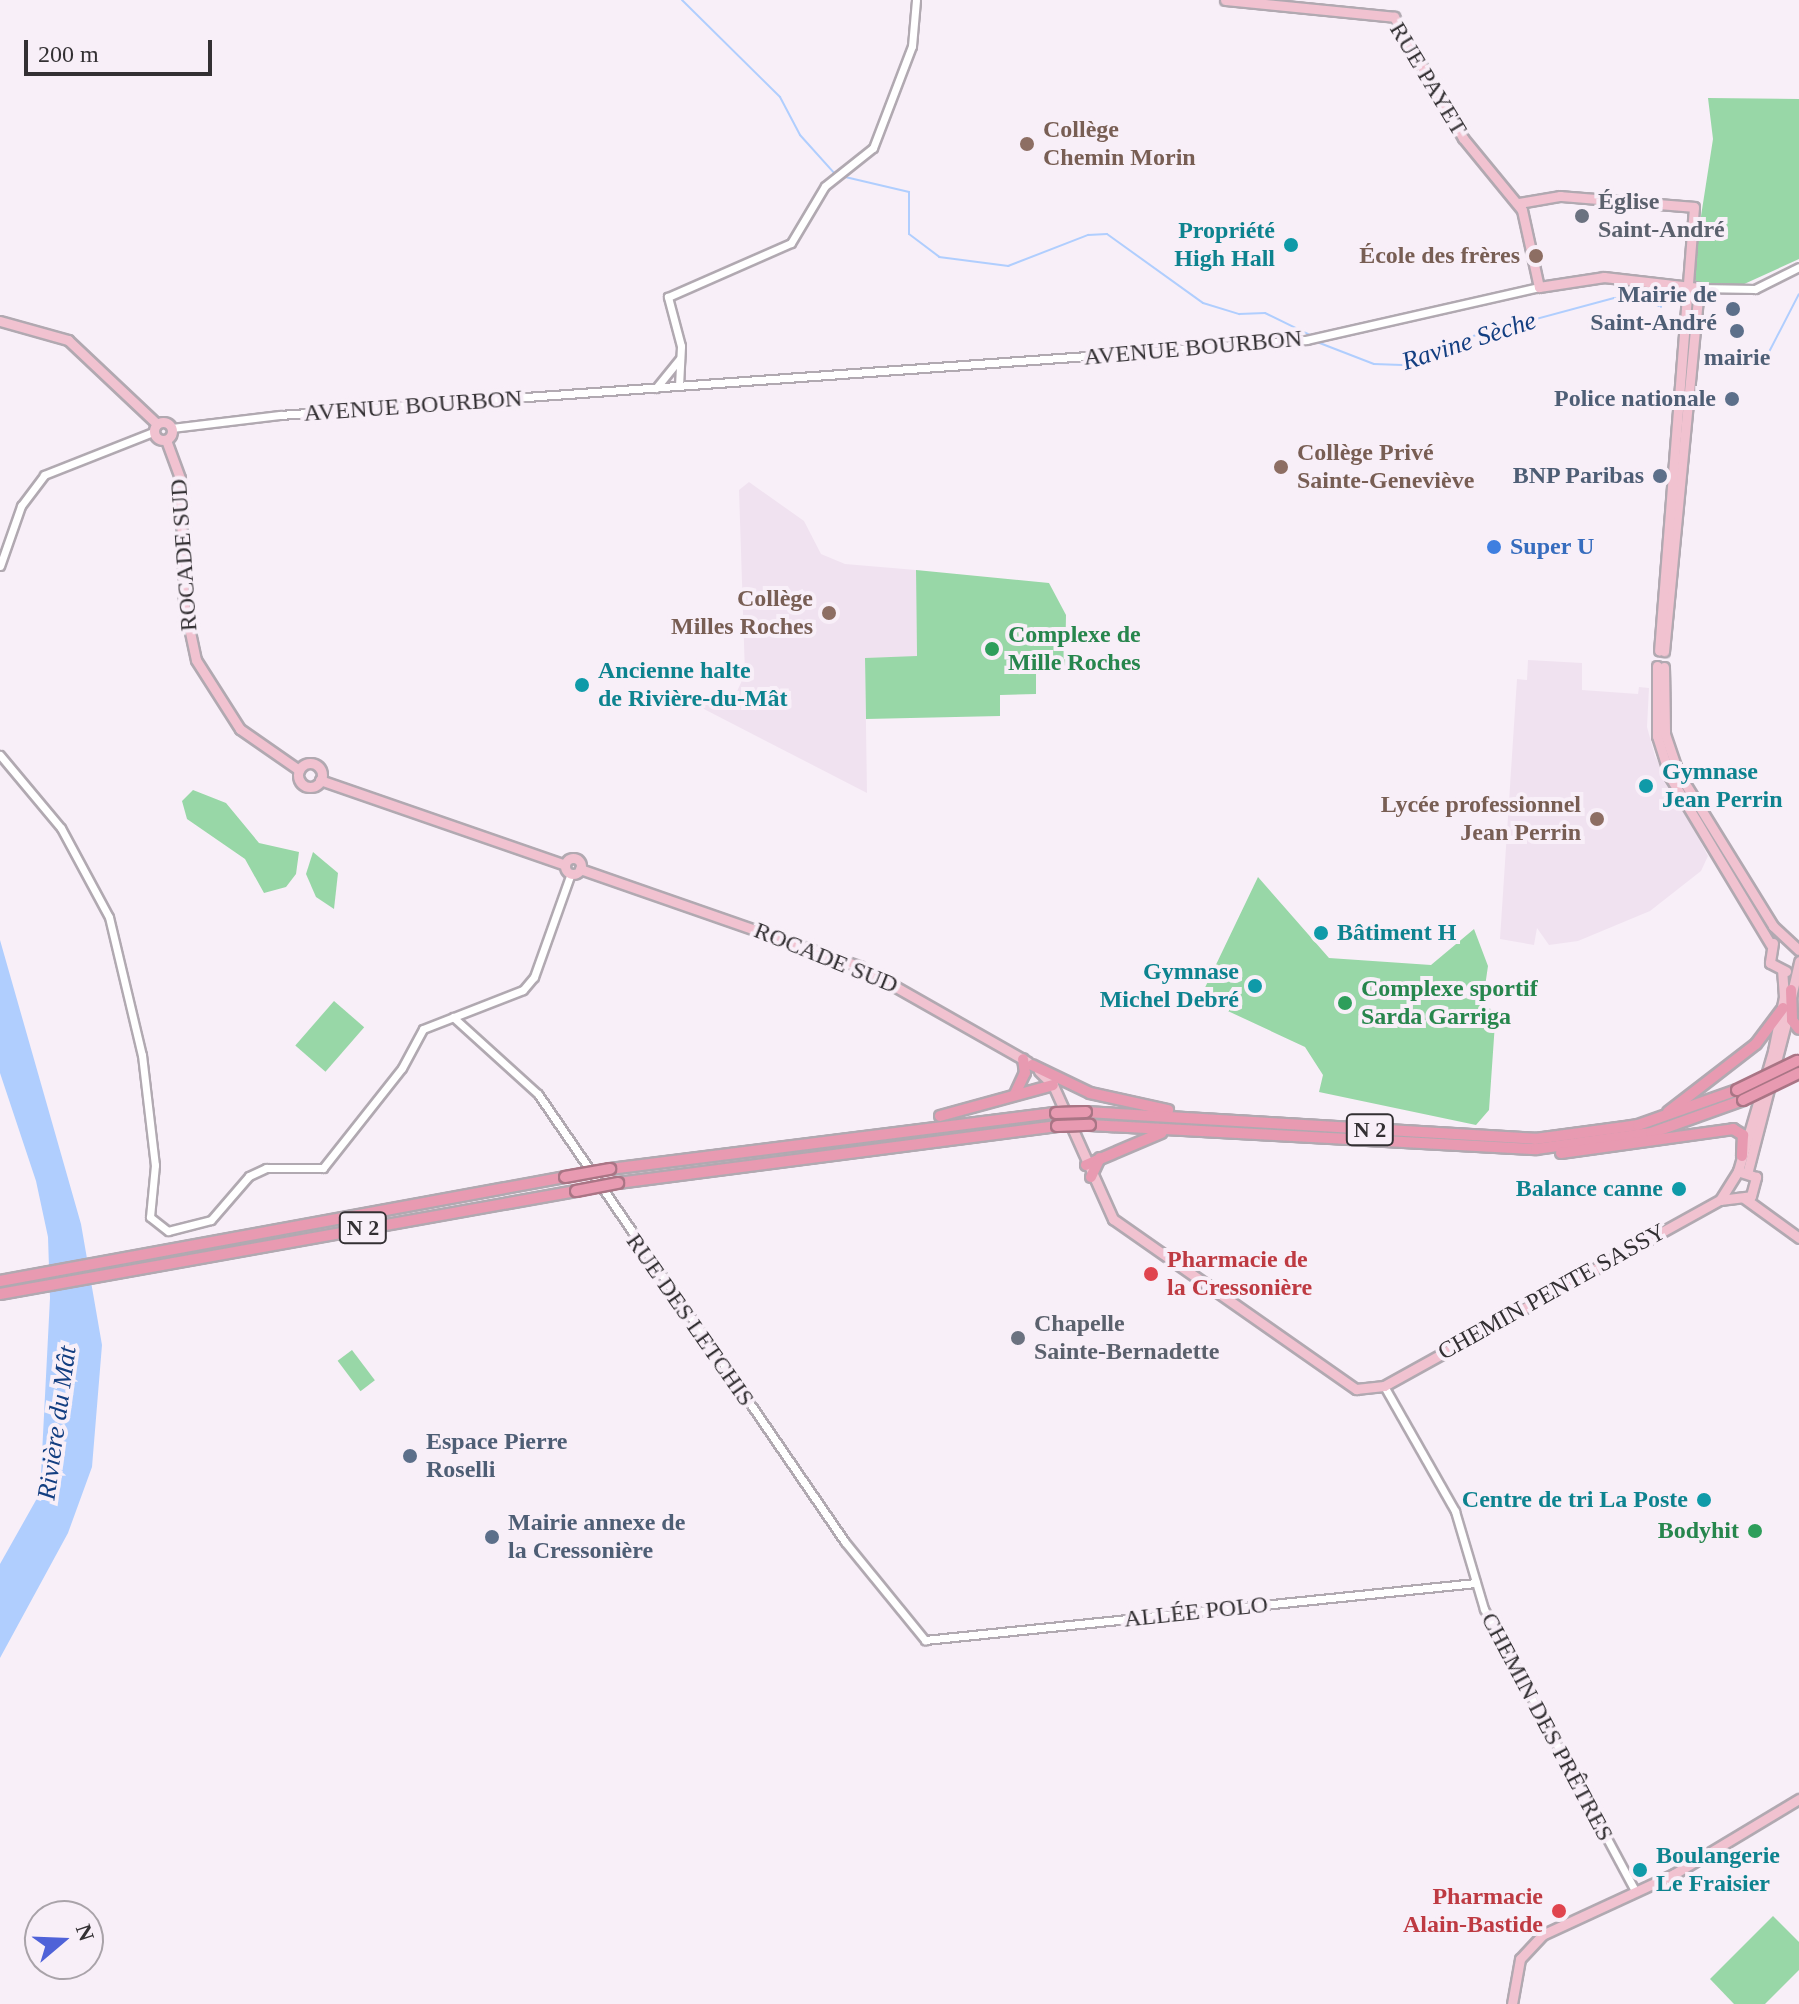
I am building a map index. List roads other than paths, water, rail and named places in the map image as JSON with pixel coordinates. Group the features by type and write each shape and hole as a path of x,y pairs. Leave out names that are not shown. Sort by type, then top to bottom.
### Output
{"highway":[{"path":"1791,990 1792,1020 1799,1029"},
{"path":"1653,1121 1756,1044 1783,1008"},
{"name":"N 2","path":"0,1294 618,1183 1057,1126 1090,1125 1448,1147 1596,1142 1668,1128 1740,1095 1798,1060"},
{"path":"1013,1096 1027,1062 1112,1100 1245,1121"},
{"name":"N 2","path":"0,1281 610,1169 804,1140 1086,1112 1492,1139 1595,1133 1653,1121 1740,1095 1799,1073"},
{"path":"804,1140 967,1112 1053,1085"},
{"path":"1448,1147 1535,1156 1733,1129 1743,1135 1742,1156"},
{"path":"1086,1165 1176,1130"},
{"path":"1091,1177 1100,1157"}],"main road":[{"name":"RUE PAYET","path":"1225,0 1394,17 1463,138 1519,203 1539,287"},
{"path":"1519,203 1560,196 1694,207 1662,651 1669,660 1661,666 1657,736 1670,777 1771,945 1770,963 1782,971"},
{"name":"AVENUE BOURBON","path":"1539,287 1604,277 1699,288"},
{"path":"1662,651 1699,288"},
{"path":"0,321 68,340 166,440 171,428 155,428"},
{"name":"ROCADE SUD","path":"166,440 180,478 184,604 196,660 240,729 299,770"},
{"path":"1661,666 1665,734 1678,772 1795,943 1771,945"},
{"path":"314,765 320,780 306,786 299,770 314,765"},
{"name":"ROCADE SUD","path":"320,780 859,966 1027,1062 1053,1085"},
{"path":"1782,971 1798,963"},
{"path":"1743,1170 1798,963"},
{"path":"1743,1170 1742,1156 1783,1008 1782,971"},
{"path":"1053,1085 1091,1177 1113,1219 1350,1388 1384,1386"},
{"path":"1743,1170 1757,1180 1754,1193 1759,1207"},
{"name":"CHEMIN PENTE SASSY","path":"1720,1200 1743,1170"},
{"path":"1729,1186 1799,1238"},
{"name":"CHEMIN PENTE SASSY","path":"1384,1386 1720,1200 1754,1193"},
{"path":"1512,2004 1520,1959 1542,1935 1636,1892 1799,1799"}],"street":[{"path":"665,377 675,386 682,376 682,355 667,303 671,293 791,243 825,186 873,148 884,129 912,46 916,0"},
{"path":"1699,288 1755,289 1799,267"},
{"name":"AVENUE BOURBON","path":"171,428 675,386 1314,339 1539,287"},
{"path":"655,389 682,355"},
{"path":"673,369 693,385"},
{"path":"0,566 21,506 44,475 155,428"},
{"path":"0,755 61,828 109,917 142,1055 155,1165 150,1217 162,1229 183,1232 227,1208 257,1172 323,1168 402,1068 423,1029 529,985 572,869"},
{"name":"RUE DES LETCHIS","path":"453,1017 538,1094 763,1426 918,1635"},
{"name":"CHEMIN DES PRÊTRES","path":"1384,1386 1455,1511 1476,1583 1528,1696 1636,1892"},
{"name":"ALLÉE POLO","path":"918,1635 947,1641 1476,1583"}],"water":[{"name":"Rivière du Mât","path":"0,940 81,1224 102,1345 92,1467 68,1533 0,1658 0,1564 40,1493 50,1298 48,1237 36,1181 0,1073"}],"waterway":[{"name":"Ravine Sèche","path":"682,0 780,97 800,135 835,174"},
{"name":"Ravine Sèche","path":"841,176 909,192 909,234 939,257 1008,266 1088,235 1107,234 1203,303 1239,314 1265,313 1314,337"},
{"name":"Ravine Sèche","path":"1751,360 1769,352 1799,294"},
{"name":"Ravine Sèche","path":"1317,342 1374,364 1402,365 1447,343 1614,298 1638,297 1661,307"}],"place":[{"name":"Collège Chemin Morin","path":"1027,144"},
{"name":"Église Saint-André","path":"1582,216"},
{"name":"Propriété High Hall","path":"1291,245"},
{"name":"École des frères","path":"1536,256"},
{"name":"Mairie de Saint-André","path":"1733,309"},
{"name":"mairie","path":"1737,331"},
{"name":"Police nationale","path":"1732,399"},
{"name":"Collège Privé Sainte-Geneviève","path":"1281,467"},
{"name":"BNP Paribas","path":"1660,476"},
{"name":"Super U","path":"1494,547"},
{"name":"Collège Milles Roches","path":"829,613"},
{"name":"Complexe de Mille Roches","path":"992,649"},
{"name":"Ancienne halte de Rivière-du-Mât","path":"582,685"},
{"name":"Gymnase Jean Perrin","path":"1646,786"},
{"name":"Lycée professionnel Jean Perrin","path":"1597,819"},
{"name":"Bâtiment H","path":"1321,933"},
{"name":"Gymnase Michel Debré","path":"1255,986"},
{"name":"Complexe sportif Sarda Garriga","path":"1345,1003"},
{"name":"Balance canne","path":"1679,1189"},
{"name":"Pharmacie de la Cressonière","path":"1151,1274"},
{"name":"Chapelle Sainte-Bernadette","path":"1018,1338"},
{"name":"Espace Pierre Roselli","path":"410,1456"},
{"name":"Centre de tri La Poste","path":"1704,1500"},
{"name":"Bodyhit","path":"1755,1531"},
{"name":"Mairie annexe de la Cressonière","path":"492,1537"},
{"name":"Boulangerie Le Fraisier","path":"1640,1870"},
{"name":"Pharmacie Alain-Bastide","path":"1559,1911"}]}
